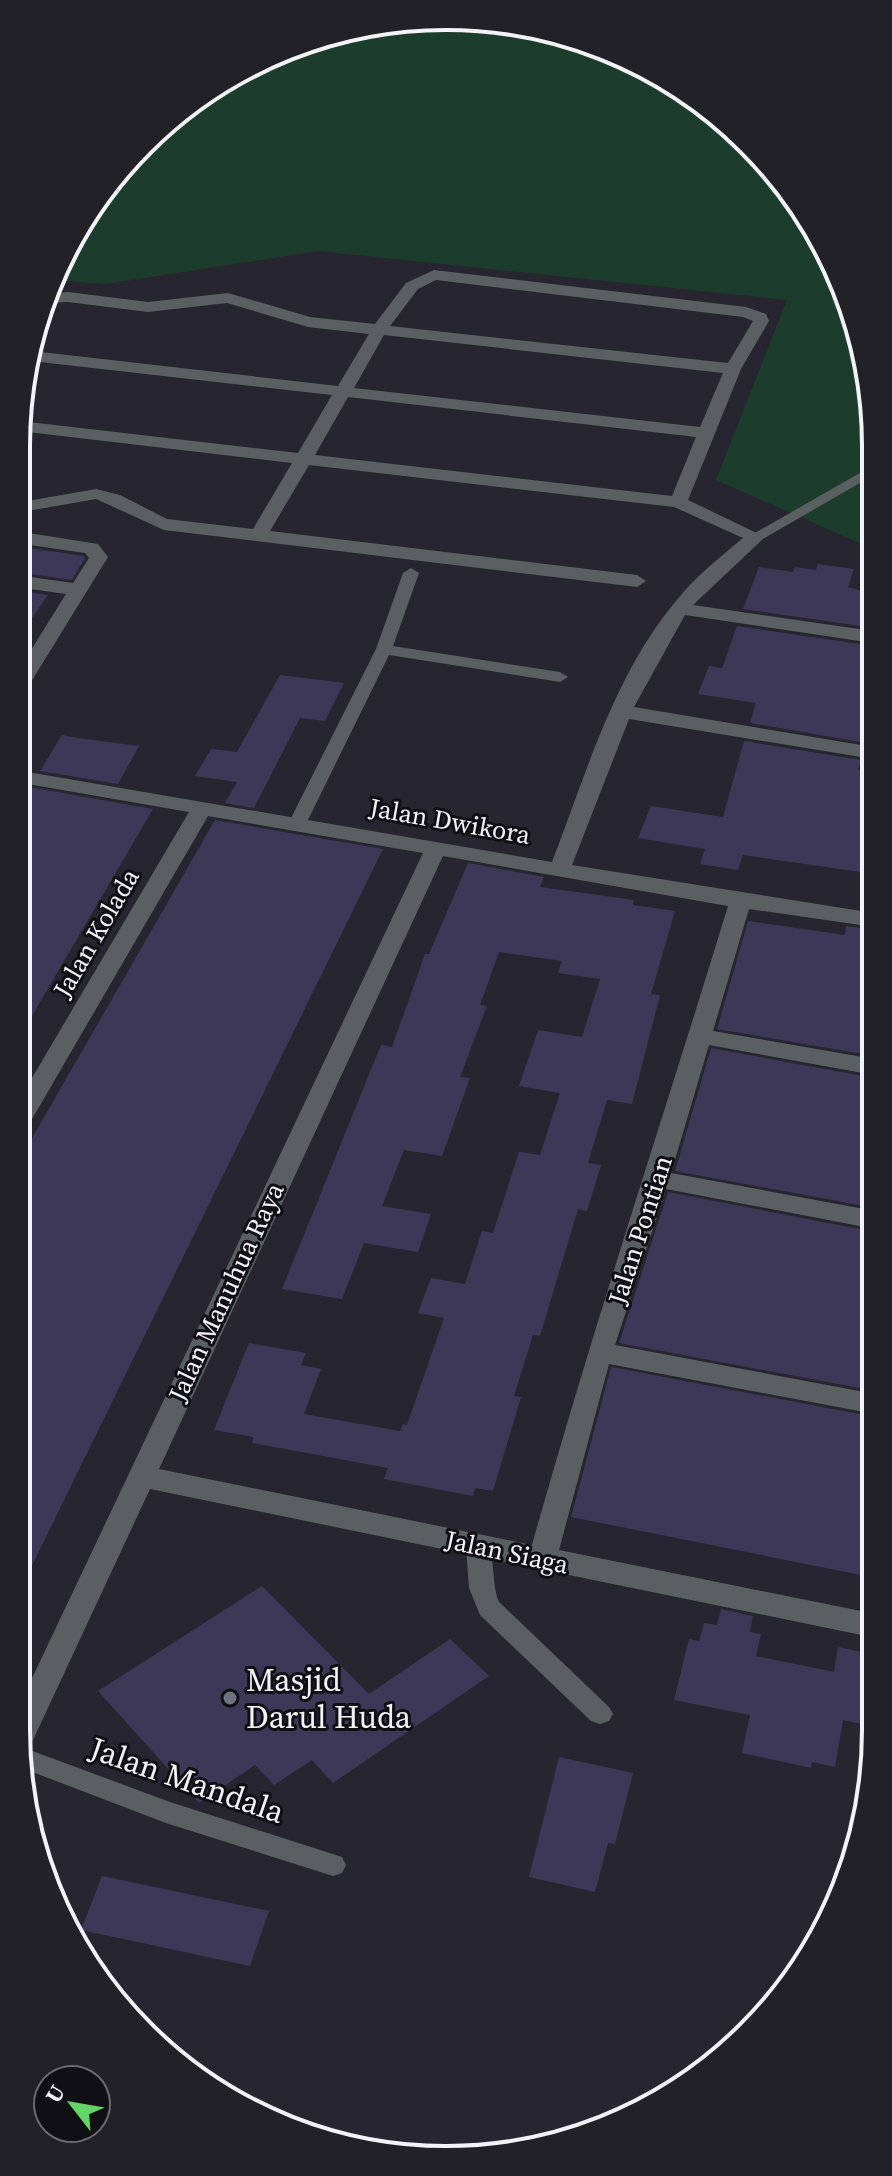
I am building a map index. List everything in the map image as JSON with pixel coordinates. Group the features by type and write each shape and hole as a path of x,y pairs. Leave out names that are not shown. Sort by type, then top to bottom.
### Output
{"street":[{"path":"259,534 380,329 417,281 444,275 754,314 761,321 733,369 678,502"},
{"path":"58,298 148,307 228,298 297,321 733,369"},
{"path":"40,357 707,433"},
{"path":"31,427 678,502 756,537 716,569 680,609 646,662 560,868"},
{"path":"30,505 95,493 164,524 637,581"},
{"path":"30,539 91,548 99,557 80,590 30,656"},
{"path":"30,583 80,590"},
{"path":"680,609 862,635"},
{"path":"624,712 862,751"},
{"name":"Jalan Dwikora","path":"30,779 201,810 437,846 740,901 862,918"},
{"name":"Jalan Kolada","path":"30,1102 201,810"},
{"name":"Jalan Manuhua Raya","path":"30,1714 437,846"},
{"name":"Jalan Pontian","path":"542,1560 599,1352 657,1179 740,901"},
{"path":"701,1036 862,1065"},
{"path":"657,1179 862,1218"},
{"path":"599,1352 862,1402"},
{"name":"Jalan Siaga","path":"139,1476 862,1623"}],"lane":[{"path":"756,537 862,476"},
{"path":"297,824 384,649 411,573"},
{"path":"384,649 560,677"},
{"path":"478,1547 481,1588 489,1608 600,1714"},
{"name":"Jalan Mandala","path":"31,1760 166,1812 333,1865"}],"green space":[{"path":"419,31 500,34 580,52 654,86 720,133 759,172 806,238 840,312 854,365 861,419 862,544 716,480 787,300 318,251 106,284 65,281 86,238 116,193 172,133 215,100 262,73 338,44"}],"building":[{"path":"30,548 83,556 85,558 72,580 30,574"},
{"path":"818,564 854,569 848,587 862,591 862,626 743,609 759,567 793,572 795,567 816,570"},
{"path":"30,592 48,595 30,621"},
{"path":"737,626 862,644 862,742 750,723 756,703 698,694 709,666 722,668"},
{"path":"280,675 344,683 325,721 300,718 254,808 225,803 237,782 195,776 211,749 237,752"},
{"path":"62,735 139,746 118,784 40,771"},
{"path":"744,741 861,760 858,770 862,771 862,872 743,855 738,870 700,864 705,849 638,838 651,806 723,817"},
{"path":"30,787 153,809 30,1019"},
{"path":"215,820 383,849 30,1569 30,1142"},
{"path":"468,863 544,877 540,887 634,900 633,905 675,911 651,994 660,995 632,1104 607,1100 588,1163 601,1165 587,1211 578,1209 540,1336 533,1335 514,1396 521,1397 493,1491 475,1488 473,1496 384,1479 388,1468 252,1443 254,1437 214,1430 249,1343 306,1353 301,1365 321,1369 304,1414 400,1431 403,1424 407,1425 444,1318 418,1313 431,1278 465,1284 482,1231 493,1233 519,1152 540,1155 560,1093 519,1086 538,1030 582,1037 600,979 558,973 562,961 499,952 480,1005 487,1006 460,1077 470,1078 442,1156 404,1150 382,1206 431,1214 418,1252 364,1243 342,1299 282,1289 381,1045 392,1047 425,954 429,954"},
{"path":"748,921 845,935 846,926 862,928 862,1054 717,1029"},
{"path":"711,1048 862,1076 862,1206 675,1171"},
{"path":"668,1192 862,1229 862,1389 619,1343"},
{"path":"611,1367 862,1415 862,1575 571,1517"},
{"name":"Masjid Darul Huda","path":"262,1586 369,1694 450,1639 489,1676 333,1783 312,1760 274,1785 255,1765 199,1803 98,1691"},
{"path":"721,1609 753,1616 750,1632 761,1634 756,1656 834,1672 838,1647 862,1652 862,1724 843,1720 835,1767 812,1762 811,1768 742,1753 750,1715 674,1700 689,1639 699,1641 704,1623 717,1625"},
{"path":"559,1757 633,1773 615,1844 608,1843 595,1892 529,1877"},
{"path":"102,1876 269,1911 250,1966 81,1929"}],"place":[{"name":"Masjid Darul Huda","path":"230,1698"}]}
